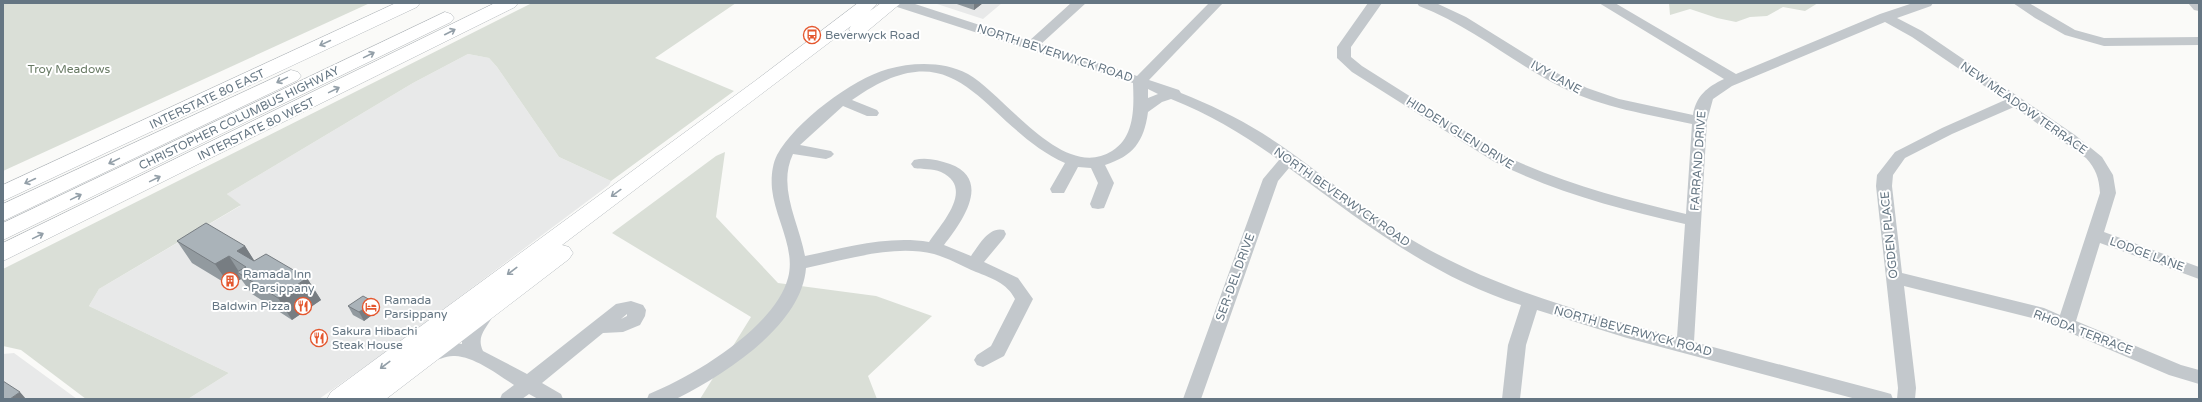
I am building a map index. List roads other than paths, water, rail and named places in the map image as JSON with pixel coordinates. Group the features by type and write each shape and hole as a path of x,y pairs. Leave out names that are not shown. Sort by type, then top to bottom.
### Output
{"highway":[{"name":"INTERSTATE 80 EAST","path":"3,194 411,3"},
{"name":"CHRISTOPHER COLUMBUS HIGHWAY","path":"3,213 443,3"},
{"name":"CHRISTOPHER COLUMBUS HIGHWAY","path":"3,232 475,3"},
{"name":"INTERSTATE 80 WEST","path":"3,254 509,3"},
{"path":"340,399 762,85 869,3"},
{"path":"367,399 892,3"}],"street":[{"name":"NORTH BEVERWYCK ROAD","path":"899,3 1140,81 1174,93 1213,111 1238,124 1383,229 1413,248 1480,283 1531,302 1685,346 1884,399"},
{"path":"1032,45 1079,3"},
{"path":"656,399 688,385 747,343 771,323 781,312 794,289 797,278 797,264 780,182 783,158 789,148 813,124 864,85 889,72 913,68 950,72 970,81 1049,150 1065,159 1096,162 1112,158 1130,144 1138,128 1141,110 1140,81 1216,3"},
{"name":"HIDDEN GLEN DRIVE","path":"1375,3 1344,47 1344,58 1357,69 1498,158 1520,170 1565,188 1694,221"},
{"name":"IVY LANE","path":"1424,3 1463,19 1553,77 1583,92 1610,101 1700,121"},
{"path":"1606,3 1735,80"},
{"name":"FARRAND DRIVE","path":"1685,346 1701,108 1708,95 1714,89 1735,80 1885,17 1926,3"},
{"path":"2020,3 2069,33 2090,40 2104,42 2199,41"},
{"path":"2195,3 2199,8"},
{"name":"NEW MEADOW TERRACE","path":"1885,17 1917,34 2070,138 2091,154 2102,168 2108,181 2108,193 2066,324"},
{"path":"1141,110 1157,99 1174,93"},
{"path":"842,101 872,113"},
{"name":"OGDEN PLACE","path":"1906,399 1884,186 1885,175 1900,155 1940,134 2015,101"},
{"path":"789,148 826,154"},
{"name":"SER-DEL DRIVE","path":"1192,399 1271,179 1288,159"},
{"path":"1058,189 1074,161"},
{"path":"1096,162 1106,183 1098,204"},
{"path":"919,164 931,163 948,168 960,181 963,191 962,206 958,215 933,248"},
{"path":"973,264 998,234"},
{"name":"LODGE LANE","path":"2094,235 2199,273"},
{"path":"797,264 864,250 912,245 933,248 1005,277 1018,287 1024,299 998,351 983,360"},
{"name":"RHODA TERRACE","path":"1894,277 2004,304 2066,324 2176,370 2199,377"},
{"path":"1511,399 1517,345 1531,302"},
{"path":"477,356 470,346 471,334 492,305"},
{"path":"509,399 599,326"},
{"path":"417,361 448,350 457,349 477,356 554,399"}],"place":[{"name":"Beverwyck Road","path":"812,35"},
{"name":"Ramada Inn - Parsippany","path":"230,281"},
{"name":"Baldwin Pizza","path":"303,306"},
{"name":"Ramada Parsippany","path":"371,307"},
{"name":"Sakura Hibachi Steak House","path":"319,338"}],"park label":[{"name":"Troy Meadows","path":"69,69"}]}
